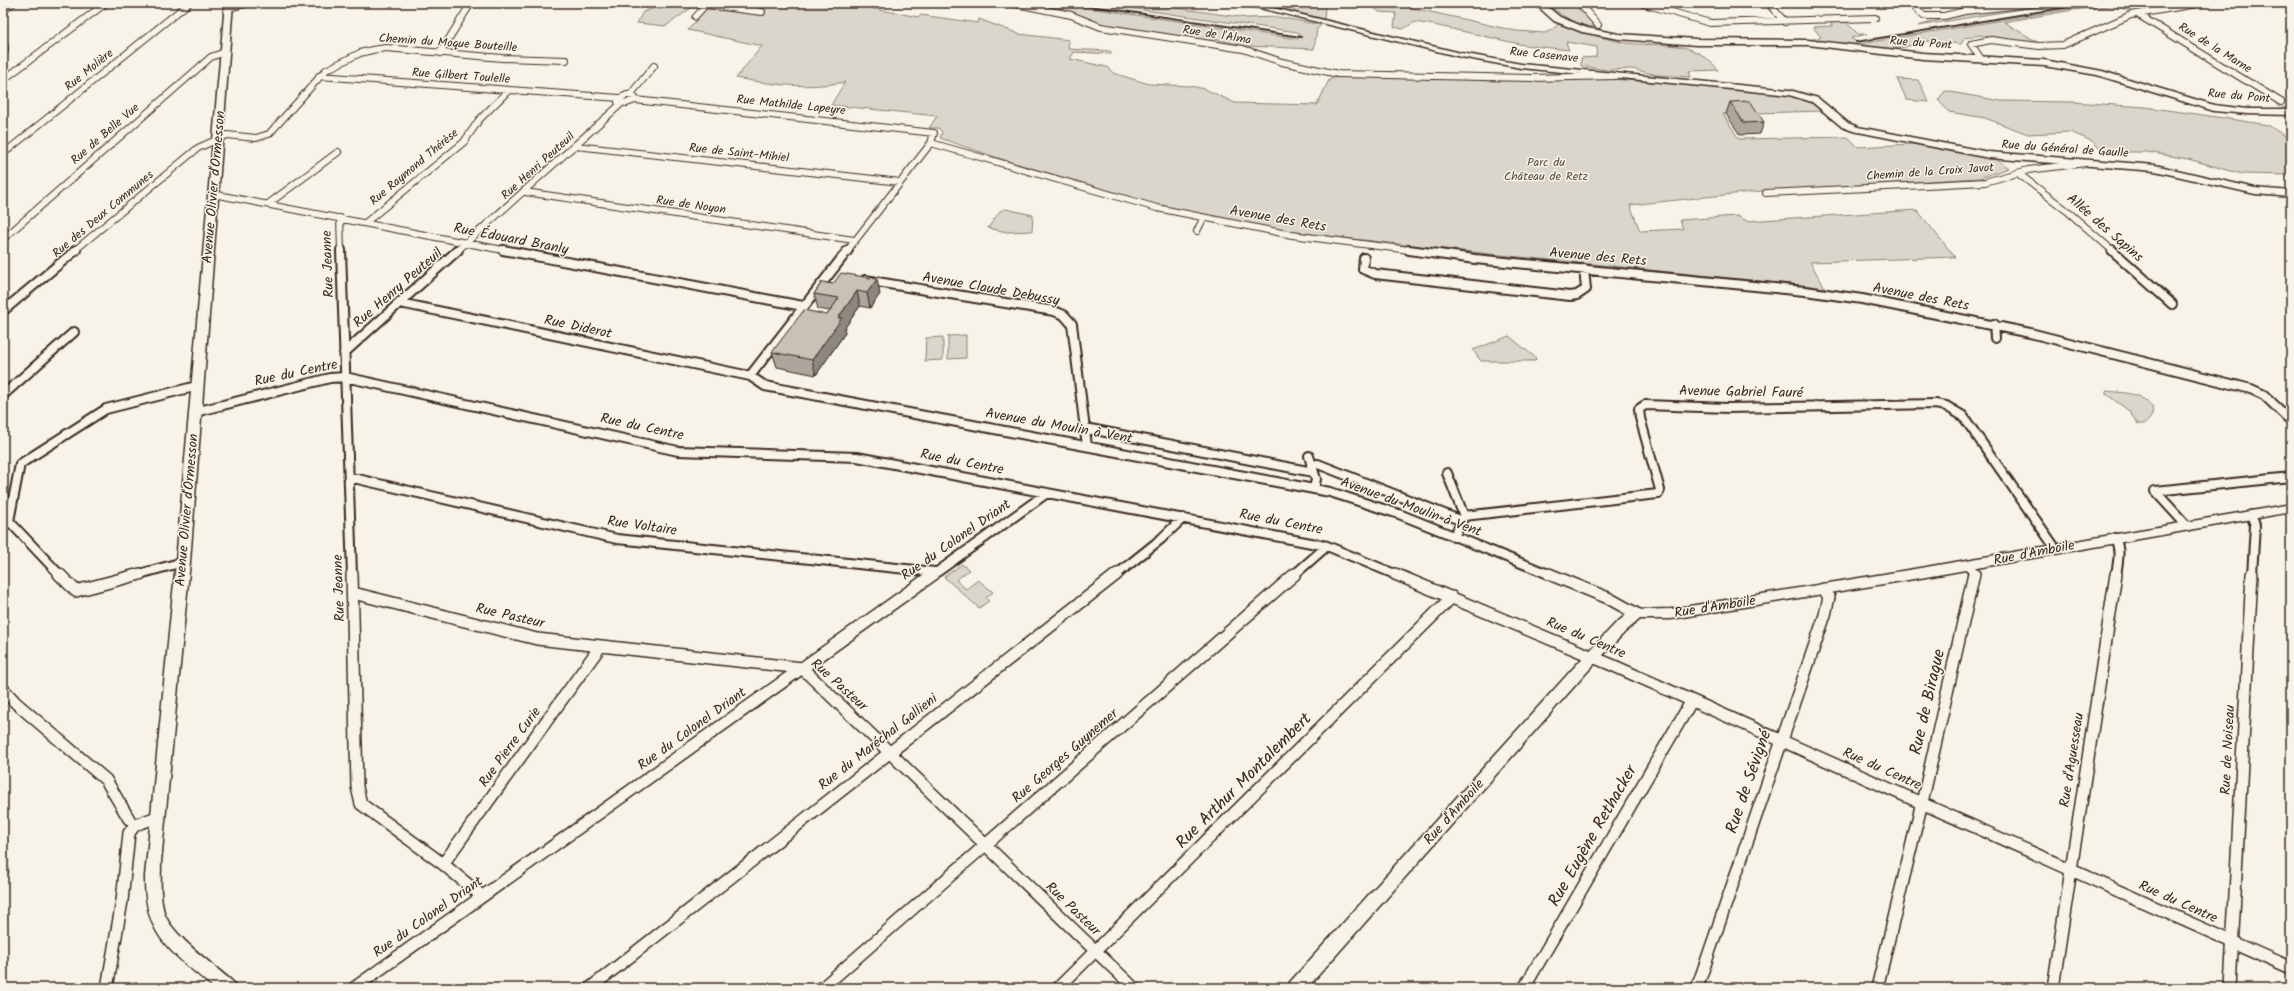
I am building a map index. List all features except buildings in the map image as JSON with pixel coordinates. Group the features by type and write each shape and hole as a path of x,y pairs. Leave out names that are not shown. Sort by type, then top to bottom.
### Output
{"main road":[{"name":"Rue du Pont","path":"1538,3 1549,13 1580,28 1642,40 1675,42 1800,42 1894,54 2058,65 2085,69 2123,79 2204,106 2226,109 2291,112"},
{"path":"1544,3 1549,13"},
{"name":"Avenue Olivier d'Ormesson","path":"226,988 173,939 159,922 154,897 153,862 182,562 229,6"}],"street":[{"path":"3,10 13,3"},
{"path":"3,80 106,3"},
{"name":"Rue Molière","path":"3,154 189,3"},
{"path":"229,6 249,3"},
{"path":"440,53 471,3"},
{"path":"690,3 762,12"},
{"name":"Rue de l'Alma","path":"1011,3 1071,15 1101,28 1249,50 1282,62 1338,74 1531,78 1614,76 1618,74"},
{"name":"Rue Casenave","path":"1242,3 1462,55 1521,66 1618,74 1801,96 1822,104 1840,121"},
{"path":"1579,3 1598,25"},
{"path":"1641,3 1710,24 1875,18"},
{"path":"1768,3 1785,22"},
{"path":"1910,3 1924,16 1944,16 1965,11 2041,3"},
{"path":"1981,59 1972,48 1972,44 1983,39 2051,48 2136,14 2203,3"},
{"path":"695,17 705,6"},
{"name":"Rue de la Marne","path":"2136,14 2281,102"},
{"path":"3,38 5,49 3,58"},
{"name":"Chemin du Moque Bouteille","path":"219,138 234,135 256,138 269,134 319,76 332,66 360,52 386,48 440,53 566,60"},
{"name":"Rue de Belle Vue","path":"3,239 211,57 225,52"},
{"path":"620,101 633,97 654,66"},
{"name":"Rue Gilbert Toulelle","path":"319,76 601,97 620,101"},
{"name":"Rue Raymond Thérèse","path":"365,223 464,142 479,120 508,90"},
{"name":"Rue Mathilde Lapeyre","path":"633,97 932,131 934,134 931,143"},
{"name":"Rue Henri Peuteuil","path":"468,243 576,146 620,101"},
{"name":"Rue du Général de Gaulle","path":"1840,121 1856,129 1988,155 2154,168 2255,191 2291,194"},
{"name":"Rue des Deux Communes","path":"3,311 198,148 219,138"},
{"path":"750,376 828,273 931,143"},
{"name":"Avenue des Rets","path":"931,143 1128,200 1203,219 1292,235 1366,246 1828,294 1994,324 2244,387 2264,396 2291,421"},
{"name":"Rue de Saint-Mihiel","path":"576,146 900,182"},
{"path":"268,204 338,152"},
{"name":"Chemin de la Croix Javot","path":"1766,193 1985,182 2019,174 2028,170 2094,163"},
{"name":"Allée des Sapins","path":"2019,174 2066,210 2172,304"},
{"name":"Rue de Noyon","path":"525,192 854,240"},
{"name":"Rue Édouard Branly","path":"214,194 804,306"},
{"name":"Rue Jeanne","path":"340,218 353,593 357,787 361,804 443,864 482,896"},
{"path":"1197,231 1203,219"},
{"name":"Rue Henry Peuteuil","path":"344,353 468,243"},
{"path":"1364,258 1363,269 1375,274 1570,296 1577,295 1586,289 1584,269"},
{"path":"828,273 840,275"},
{"name":"Avenue Claude Debussy","path":"856,278 1054,311 1064,315 1072,324 1087,446"},
{"name":"Rue Diderot","path":"400,304 750,376"},
{"path":"1994,324 1995,338"},
{"path":"3,395 74,332"},
{"name":"Avenue du Moulin à Vent","path":"750,376 764,386 1314,488 1353,497 1614,600 1637,614"},
{"name":"Rue du Centre","path":"195,412 330,378 345,377 678,451 705,454 858,457 1327,546 1452,597 1592,657 2291,968"},
{"path":"182,562 76,591 9,521 20,464 106,410 197,386"},
{"name":"Avenue Gabriel Fauré","path":"1463,518 1658,494 1660,490 1640,418 1639,409 1645,405 1728,408 1935,404 1946,406 1963,416 2056,549"},
{"path":"1085,428 1318,464 1463,518"},
{"path":"1311,464 1316,479 1314,488"},
{"path":"1446,473 1463,518 1454,537"},
{"name":"Rue Voltaire","path":"349,477 617,539 936,572"},
{"path":"2187,526 2155,491 2291,477"},
{"name":"Rue du Colonel Driant","path":"354,988 1047,493"},
{"name":"Rue d'Amboile","path":"1296,988 1592,657 1620,628 1637,614 1671,614 1969,565 2291,508"},
{"name":"Rue de Noiseau","path":"2230,988 2255,525 2251,515"},
{"name":"Rue du Maréchal Gallieni","path":"590,988 1162,539 1184,518"},
{"name":"Rue d'Aguesseau","path":"2053,988 2119,557 2118,544 2115,538"},
{"name":"Rue Georges Guynemer","path":"822,988 1327,546"},
{"name":"Rue de Birague","path":"1877,988 1922,804 1974,573 1969,565"},
{"name":"Rue de Sévigné","path":"1697,988 1825,615 1829,597 1824,589"},
{"name":"Rue Pasteur","path":"353,593 537,639 802,668 1134,988"},
{"name":"Rue Arthur Montalembert","path":"1058,988 1452,597"},
{"name":"Rue Pierre Curie","path":"443,864 600,647"},
{"path":"3,689 16,703 106,780 129,819"},
{"name":"Rue Eugène Rethacker","path":"1524,988 1691,702"},
{"path":"107,988 122,901 129,833 135,825 158,817"}],"green space":[{"path":"668,3 692,3 691,8 666,26 637,23 643,12"},
{"name":"Parc du Château de Retz","path":"708,3 736,3 728,10 758,14 767,3 842,3 919,17 921,15 978,23 979,19 1019,34 1069,40 1068,49 1110,51 1112,54 1074,52 1070,59 1107,67 1113,73 1149,84 1190,86 1205,89 1235,103 1317,105 1329,80 1339,76 1582,77 1681,84 1794,96 1811,101 1822,111 1723,114 1739,139 1848,137 1858,147 1912,144 1996,159 2009,168 1980,178 1762,191 1630,205 1640,231 1683,229 1680,220 1737,216 1747,221 1917,210 1955,257 1810,262 1825,288 1311,234 1249,225 1210,217 1093,188 1054,176 940,138 942,132 938,128 929,128 937,116 831,105 845,82 804,86 764,83 736,78 762,46 688,30 707,8"},
{"path":"1016,3 1055,3 1298,39 1300,34 1297,32 1094,3 1140,3 1247,18 1278,17 1321,25 1317,29 1314,49 1245,46 1215,39 1210,43 1103,26"},
{"path":"1380,3 1413,8 1516,31 1545,33 1553,29 1558,24 1621,42 1685,48 1696,52 1707,59 1718,70 1689,71 1691,77 1657,75 1632,69 1607,70 1581,66 1581,58 1596,57 1597,47 1566,42 1569,50 1524,45 1415,22 1403,29 1394,27 1396,13 1379,12 1372,6"},
{"path":"1552,3 1576,3 1595,27 1583,25 1567,18 1552,7"},
{"path":"2104,3 2119,3 2132,11 2118,5 2073,10 2004,22 2047,48 1979,35 1965,38 1961,44 1927,41 1893,50 1809,40 1821,37 1813,27 1832,26 1831,22 1846,22 1858,34 1867,34 1851,38 1859,44"},
{"path":"1303,5 1325,6 1324,21 1281,11 1281,7 1298,9"},
{"path":"2033,7 1918,26 1964,13"},
{"path":"1897,79 1918,80 1929,102 1907,100"},
{"path":"1945,91 2001,101 2073,102 2145,107 2268,125 2291,140 2291,175 2242,174 2188,159 2147,152 2103,152 2092,141 2070,132 2028,134 1985,118 1949,112 1938,100"},
{"path":"1006,209 1033,215 1032,231 1007,232 988,228 1000,211"},
{"path":"966,335 966,358 948,359 948,336"},
{"path":"1509,336 1536,358 1535,361 1481,361 1473,350"},
{"path":"943,337 943,360 925,361 926,338"},
{"path":"2106,391 2131,394 2142,398 2152,407 2152,414 2150,418 2145,424 2138,424 2128,410 2106,394"},
{"path":"962,564 969,570 956,580 966,589 978,580 993,592 986,598 989,601 979,608 944,577"},
{"path":"3,830 7,837 9,874 3,877"}],"railway":[{"path":"1069,3 1301,37"},
{"path":"1856,42 2092,3"}]}
